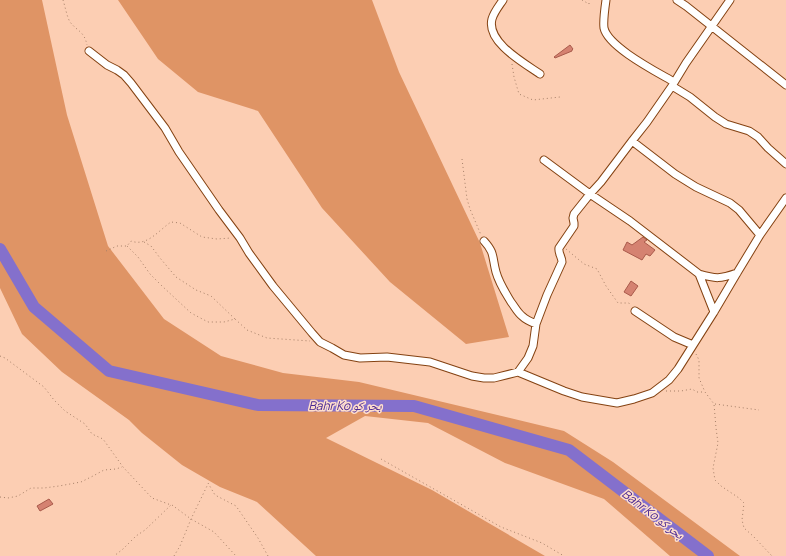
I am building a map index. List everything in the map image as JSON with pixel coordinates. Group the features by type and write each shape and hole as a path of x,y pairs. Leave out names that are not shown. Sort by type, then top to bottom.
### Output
{"street":[{"path":"493,0 496,10"},
{"path":"503,0 496,10 493,18 492,30 497,40 511,54 540,74"},
{"path":"606,0 604,28 608,36 617,46 673,84 715,117 726,124 748,131 758,137 786,164"},
{"path":"677,0 786,85"},
{"path":"518,372 528,358 533,346 536,324 562,262 562,258 558,251 561,244 574,226 574,214 601,182 647,122 730,0"},
{"path":"89,52 124,75 131,83 165,128 179,152 249,253 312,333 320,342 344,354 360,358 387,356 430,362 472,376 484,378 494,378 518,372 564,391 617,403 652,393 668,380 678,369 760,235 786,198"},
{"path":"632,141 696,188 730,203 739,210 760,235"},
{"path":"544,160 590,194 630,220 699,274 710,278 724,278 737,273"},
{"path":"484,241 493,255 498,280 503,290 523,318 536,324"},
{"path":"699,274 714,312"},
{"path":"635,311 674,337 693,345"}],"path":[{"path":"63,0 69,20 78,30 82,32 89,52"},
{"path":"582,0 589,4 589,0"},
{"path":"511,54 510,56 514,77 519,94 533,100 560,97"},
{"path":"462,159 467,199 479,232 484,241"},
{"path":"127,246 131,241 135,243 143,242 171,222 180,223 202,237 240,238"},
{"path":"143,242 151,246 176,277 196,290 211,296 247,330 267,338 320,342"},
{"path":"561,244 584,264 597,269 606,286 618,303 629,303 635,311"},
{"path":"106,251 117,246 127,246 162,286 191,313 208,322 224,322 235,319"},
{"path":"693,345 699,360 699,378 705,392 714,404 718,442 713,468 715,480 744,503 742,520 744,528 772,556"},
{"path":"0,356 5,358 44,387 64,411 85,424 92,434 103,439 123,467 152,498 171,505 191,519 214,532 236,556"},
{"path":"666,391 692,389 697,392 705,392"},
{"path":"714,404 759,410"},
{"path":"381,459 501,527 542,543 564,556"},
{"path":"0,497 8,498 18,496 31,488 44,488 81,482 104,470 123,467"},
{"path":"174,556 180,546 208,483 215,495 236,506 258,538 268,556"},
{"path":"114,556 145,530 171,505"}],"shaded area":[{"path":"0,0 42,0 67,115 108,246 164,319 221,356 283,373 359,382 564,431 613,462 740,556 670,556 604,499 505,463 428,423 365,416 326,438 432,490 545,556 316,556 257,502 220,487 182,465 142,433 129,420 62,372 22,334 0,288"},
{"path":"118,0 372,0 399,72 480,243 509,337 466,344 390,282 322,208 258,111 198,92 158,59"}],"building":[{"path":"570,45 573,49 572,51 555,58 554,57"},
{"path":"643,237 647,240 644,242 655,250 650,256 646,254 642,260 623,250 627,242 632,245"},
{"path":"631,281 638,286 631,296 624,292"},
{"path":"49,499 53,504 40,511 37,506"}],"waterway":[{"name":"Bahr Ko بحر كو","path":"0,249 34,307 109,371 258,405 414,406 569,450 708,556"}]}
